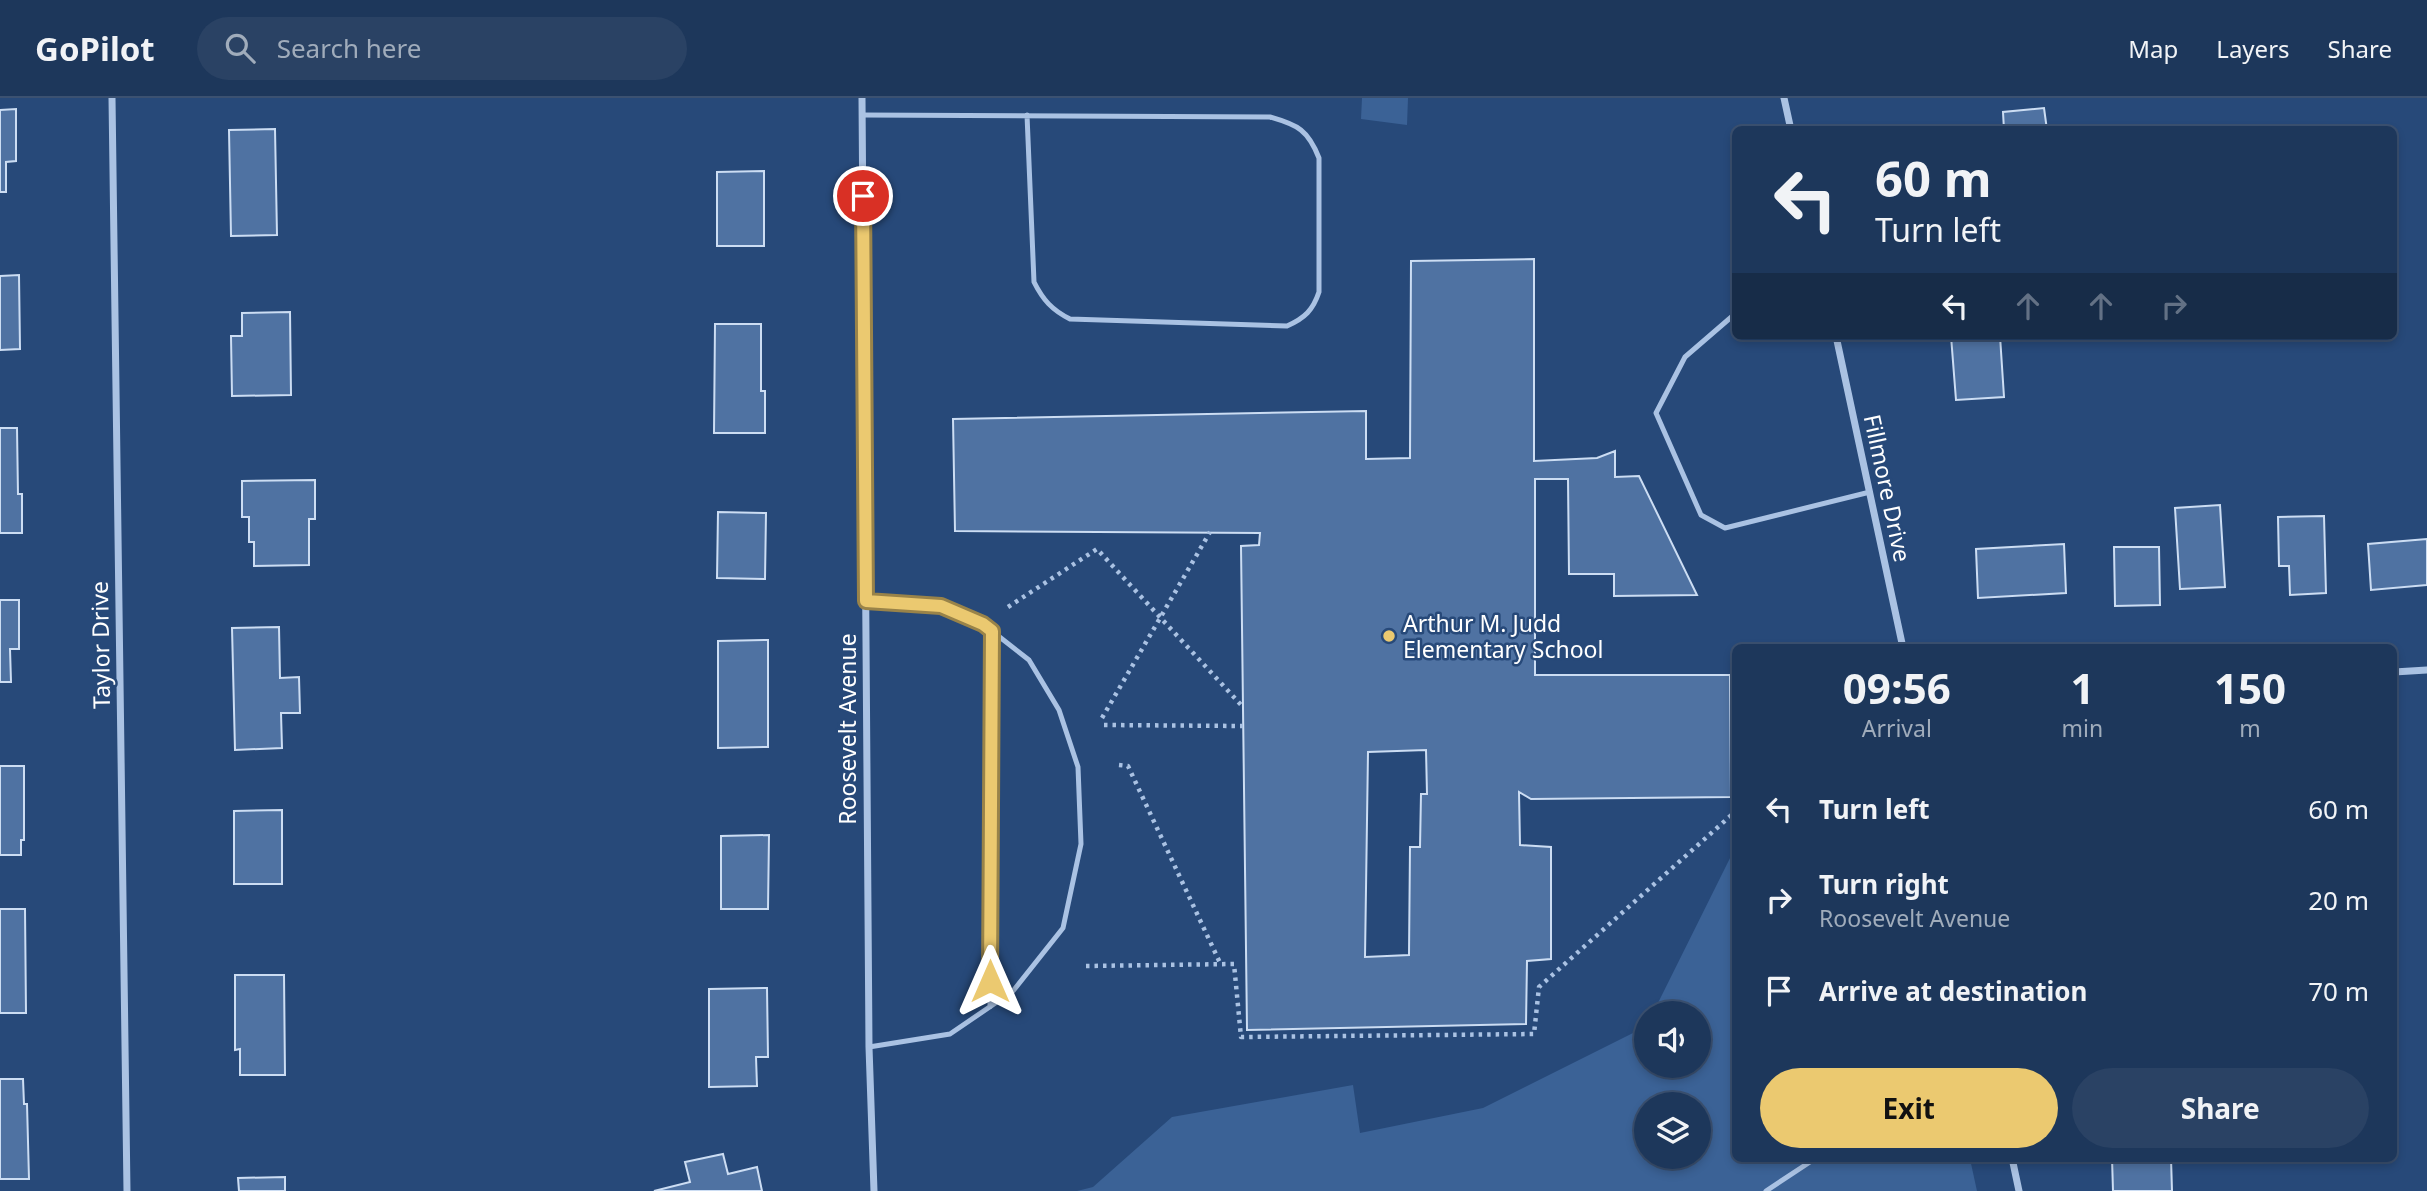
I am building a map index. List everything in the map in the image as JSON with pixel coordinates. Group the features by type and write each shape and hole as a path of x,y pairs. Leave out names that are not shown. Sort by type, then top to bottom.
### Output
{"street":[{"name":"Taylor Drive","path":"113,98 127,1191"},
{"name":"Roosevelt Avenue","path":"862,98 869,1047 874,1191"},
{"path":"1784,98 1790,126"},
{"name":"Fillmore Drive","path":"1837,340 1902,644"},
{"path":"2397,673 2427,670"},
{"path":"2013,1162 2018,1191"}],"lane":[{"path":"862,115 1027,115 1270,117 1292,123 1311,138 1319,158 1319,292 1314,308 1300,320 1287,326 1070,319 1054,311 1034,282 1027,115"},
{"path":"1732,316 1685,357 1656,412 1701,515 1725,528 1870,492"},
{"path":"866,601 941,606 983,624 1029,660 1059,710 1078,767 1081,844 1063,928 1013,991 950,1034 869,1047"},
{"path":"990,1007 992,631"},
{"path":"1766,1191 1809,1162"}],"path":[{"path":"1102,719 1210,533"},
{"path":"1008,607 1097,550 1243,708"},
{"path":"1104,725 1243,726"},
{"path":"1119,765 1128,766 1221,965"},
{"path":"1086,966 1234,964 1241,1037 1534,1034 1539,987 1732,815"}],"shaded area":[{"path":"1362,98 1408,98 1407,125 1361,119"},
{"path":"1732,854 1732,1162 1971,1162 1977,1191 1077,1191 1093,1187 1172,1117 1353,1085 1360,1133 1483,1108 1634,1032 1634,1078 1711,1078 1711,1001 1659,1001"}],"building":[{"path":"2044,108 2046,126 2004,126 2003,112"},
{"path":"16,109 16,161 6,162 6,192 0,192 0,110"},
{"path":"275,129 277,235 231,236 229,130"},
{"path":"764,171 764,246 717,246 717,172"},
{"name":"Arthur M. Judd Elementary School","path":"1534,259 1534,461 1597,458 1615,451 1615,477 1639,476 1697,595 1614,596 1614,574 1569,574 1568,479 1535,479 1535,675 1730,675 1731,797 1531,799 1519,792 1520,845 1551,847 1551,959 1527,961 1526,1024 1247,1030 1241,546 1259,545 1260,533 955,531 953,419 1366,411 1366,459 1410,458 1411,261","holes":["1426,750 1427,794 1421,794 1420,847 1410,847 1409,955 1365,957 1368,752"]},
{"path":"19,275 20,349 0,350 0,276"},
{"path":"290,312 291,395 232,396 231,336 242,336 242,313"},
{"path":"715,324 761,324 761,391 765,391 765,433 714,433"},
{"path":"1951,340 2000,340 2004,397 1956,400"},
{"path":"0,428 17,428 18,494 22,494 22,533 0,533"},
{"path":"315,480 315,519 309,519 309,565 254,566 254,542 249,542 249,517 242,517 242,481"},
{"path":"2220,505 2225,587 2180,589 2175,508"},
{"path":"718,512 766,513 765,579 717,578"},
{"path":"2324,516 2326,593 2290,595 2289,566 2279,566 2278,517"},
{"path":"2427,539 2427,585 2371,590 2368,544"},
{"path":"2064,544 2066,593 1978,598 1976,549"},
{"path":"2114,547 2159,547 2160,605 2115,606"},
{"path":"0,600 19,600 19,649 10,649 11,682 0,682"},
{"path":"279,627 280,678 299,677 300,713 281,713 282,748 235,750 232,628"},
{"path":"768,640 768,747 718,748 718,641"},
{"path":"0,766 24,766 24,840 21,840 21,855 0,855"},
{"path":"282,810 282,884 234,884 234,811"},
{"path":"769,835 768,909 721,909 721,836"},
{"path":"0,909 25,909 26,1013 0,1013"},
{"path":"235,975 284,975 285,1075 240,1075 240,1049 235,1050"},
{"path":"767,988 768,1057 756,1057 757,1086 709,1087 709,989"},
{"path":"0,1079 23,1079 24,1104 27,1104 29,1179 0,1179"},
{"path":"723,1154 728,1174 757,1167 762,1191 654,1191 690,1182 685,1162"},
{"path":"2112,1162 2171,1162 2172,1191 2113,1191"},
{"path":"285,1177 285,1191 239,1191 238,1178"}],"place":[{"name":"Arthur M. Judd Elementary School","path":"1389,636"}],"route":[{"path":"863,196 866,601 941,606 983,624 992,631 990,981"}]}
